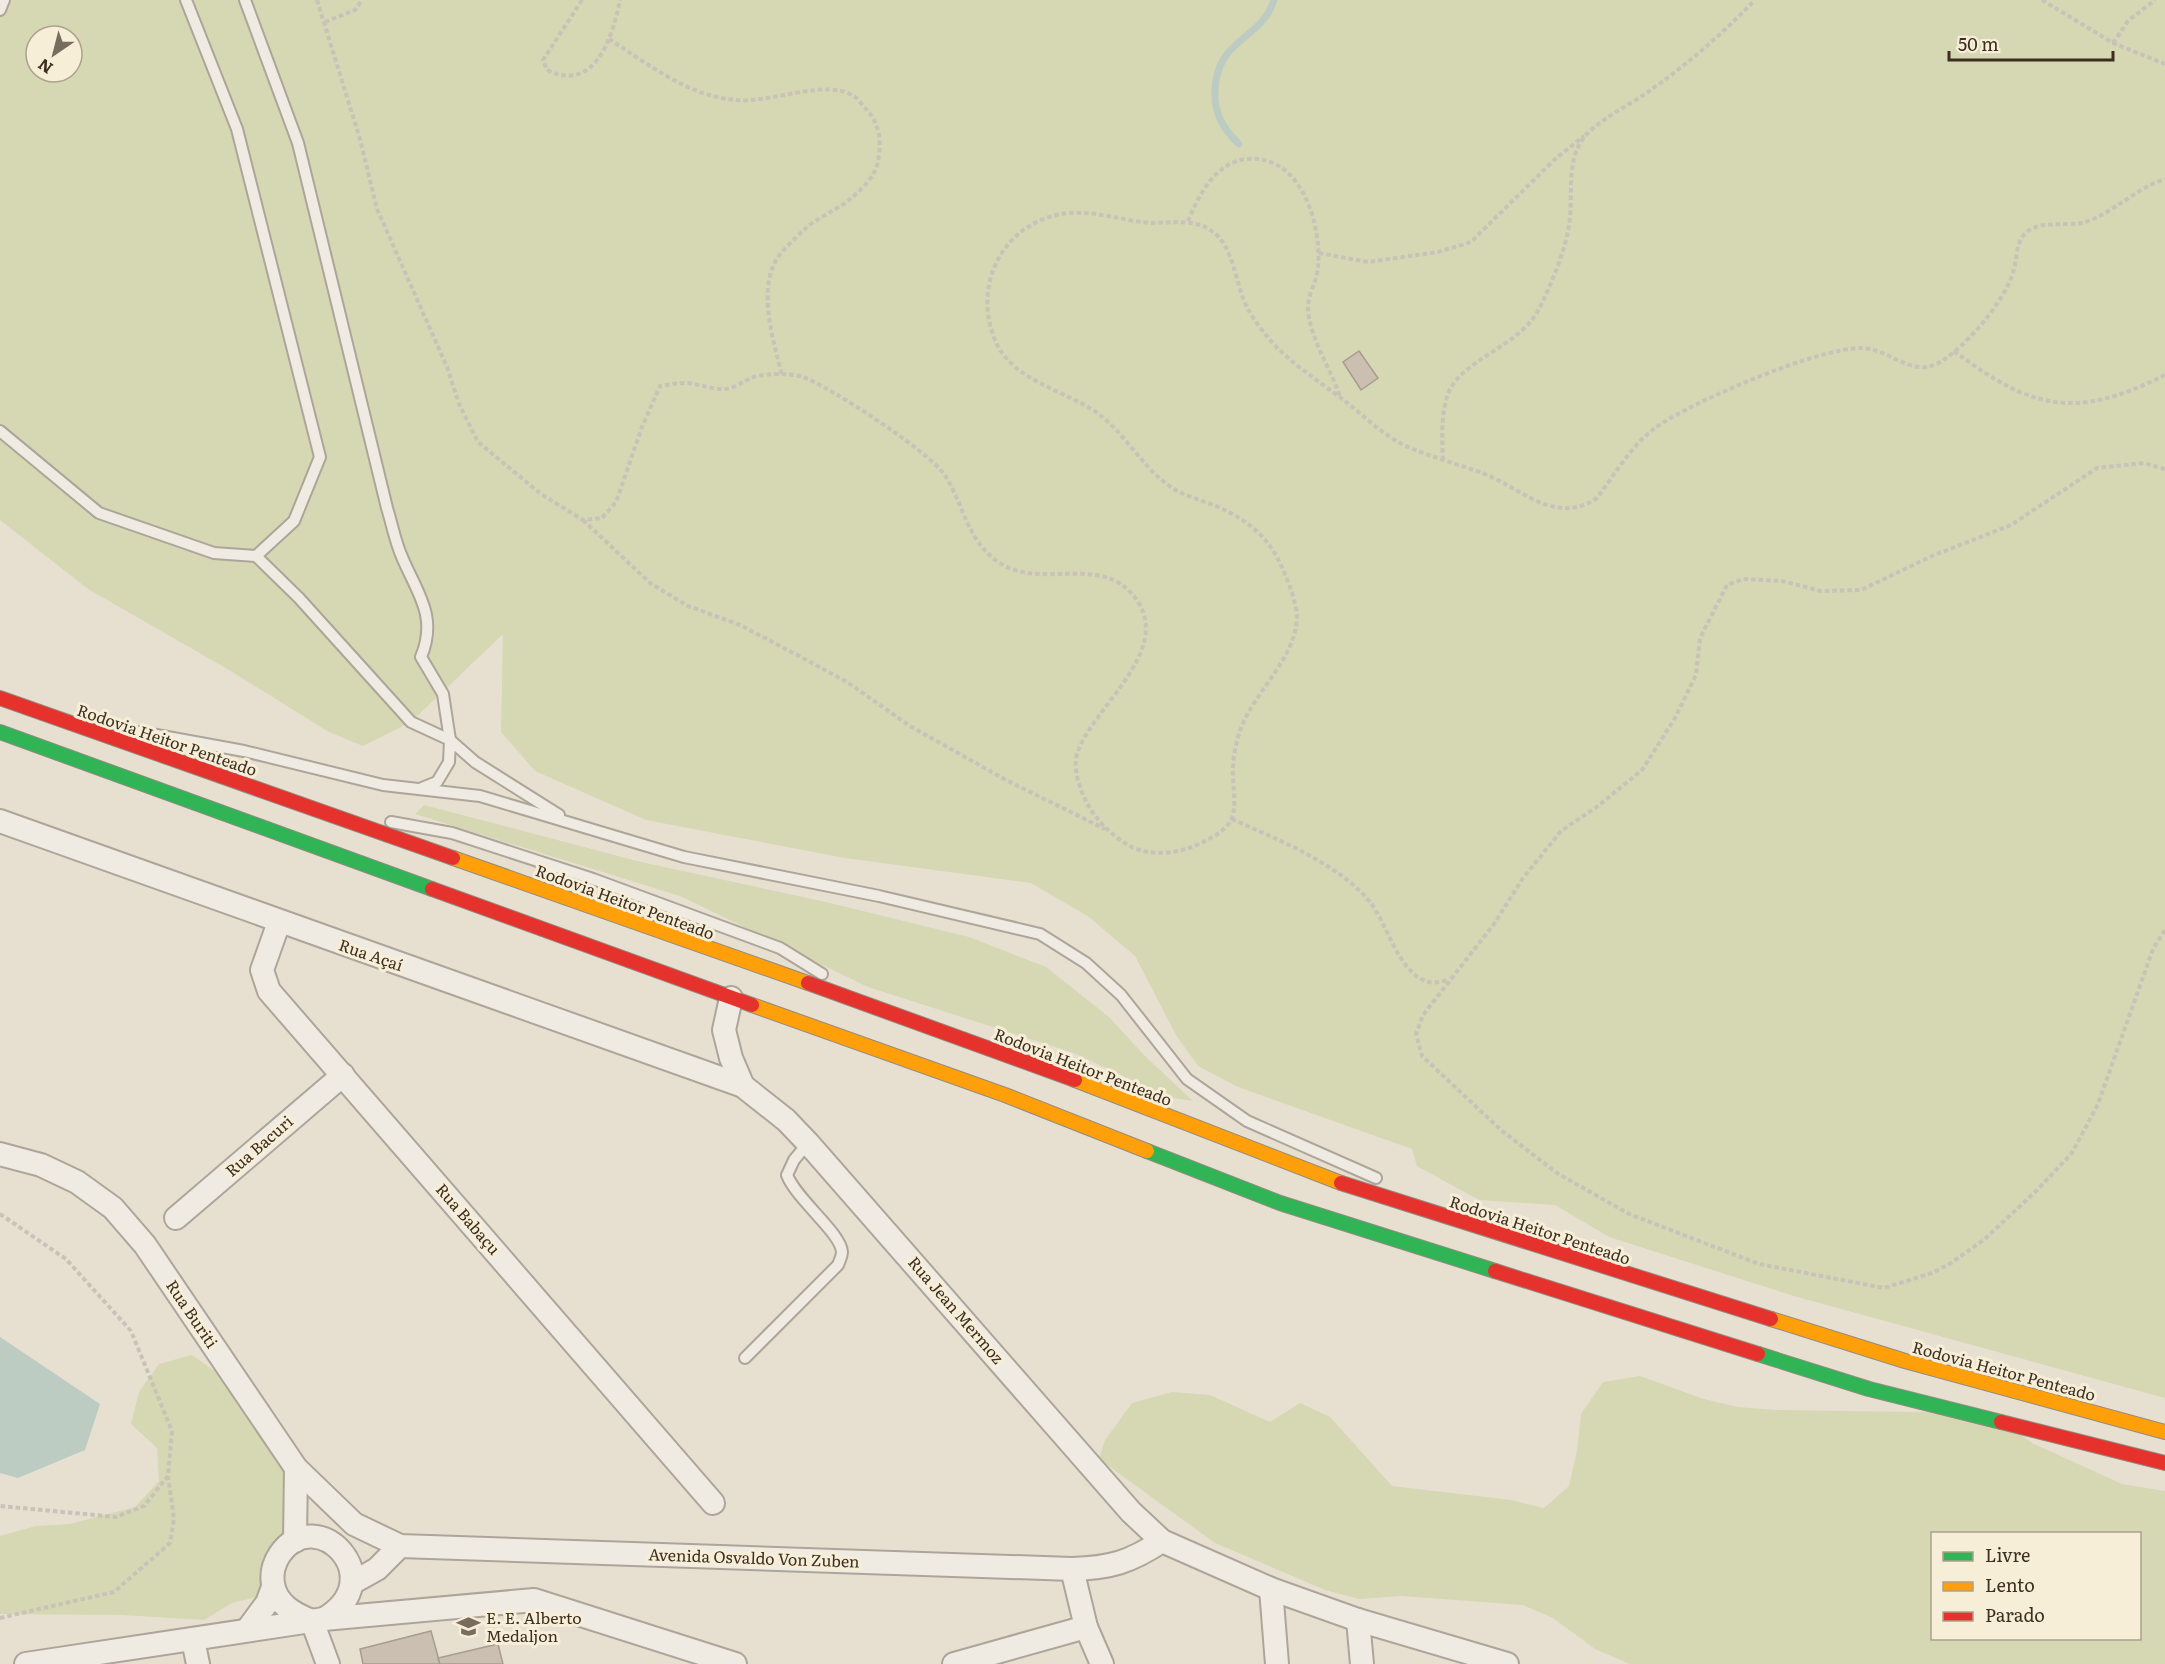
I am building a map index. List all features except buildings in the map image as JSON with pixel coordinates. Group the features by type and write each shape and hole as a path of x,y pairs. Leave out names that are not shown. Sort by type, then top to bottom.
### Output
{"main road":[{"name":"Rodovia Heitor Penteado","path":"0,698 1041,1067 1316,1175 1905,1361 2165,1432"},
{"path":"0,732 731,998 1005,1095 1280,1203 1869,1389 2165,1463"}],"street":[{"name":"Rua Açaí","path":"0,821 743,1086"},
{"name":"Rua Babaçu","path":"279,922 262,970 269,991 713,1503"},
{"path":"731,998 724,1030 731,1058 743,1086"},
{"name":"Rua Bacuri","path":"176,1218 343,1074"},
{"name":"Rua Jean Mermoz","path":"743,1086 786,1120 808,1143 1131,1512 1162,1541 1271,1589 1358,1620 1507,1664"},
{"name":"Rua Buriti","path":"0,1154 41,1165 77,1182 113,1208 145,1245 296,1468 354,1524 400,1546"},
{"path":"295,1541 296,1468"},
{"path":"333,1506 339,1529 334,1544"},
{"path":"315,1537 334,1544 349,1561 352,1583 342,1604 318,1620 289,1610 279,1600 273,1587 272,1574 276,1560 284,1549 295,1541 315,1537"},
{"name":"Avenida Osvaldo Von Zuben","path":"400,1546 1072,1569 1098,1568 1136,1559 1162,1541"},
{"path":"352,1583 377,1569 400,1546"},
{"path":"1072,1569 1086,1627 1102,1664"},
{"path":"247,1630 267,1603 273,1587"},
{"path":"1271,1589 1277,1664"},
{"path":"26,1664 318,1620 534,1600 735,1664"},
{"path":"318,1620 328,1664"},
{"path":"1358,1620 1362,1664"},
{"path":"954,1664 1086,1627"},
{"path":"193,1640 198,1664"}],"lane":[{"path":"0,10 4,0"},
{"path":"186,0 237,129 320,457 294,521 256,556"},
{"path":"245,0 298,143 387,507 401,556 419,592 428,621 427,643 421,657 443,694 450,740 448,762 437,782 422,789"},
{"path":"0,431 99,513 214,553 256,556 299,598 411,722 450,740 475,762 571,822"},
{"path":"51,716 244,751 383,785 480,796 684,857 879,896 1040,934 1086,963 1121,995 1187,1078 1247,1121 1502,1235"},
{"path":"349,822 412,824 452,833 593,879 780,948 861,1002"},
{"path":"745,1358 838,1266 842,1252 838,1240 793,1189 787,1175 794,1160 808,1143"}],"path":[{"path":"317,0 377,209 447,367 459,404 478,442 541,494 583,520 650,583 688,606 740,625 801,657 847,682 919,731 1005,780 1111,832"},
{"path":"325,22 355,10 362,0"},
{"path":"582,0 543,60 547,70 556,75 580,75 591,68 609,39 620,0"},
{"path":"1319,253 1368,261 1438,252 1471,242 1554,160 1690,60 1755,0"},
{"path":"2042,0 2113,43 2165,64"},
{"path":"2113,43 2128,21 2155,0"},
{"path":"609,39 674,80 698,91 734,100 766,100 825,88 854,96 875,119 880,141 877,167 861,191 837,210 805,228 774,263 768,295 772,333 782,376"},
{"path":"1443,460 1442,433 1447,396 1457,380 1470,367 1508,344 1526,328 1539,309 1569,226 1571,176 1577,152 1587,134"},
{"path":"1188,221 1195,203 1219,170 1233,160 1260,158 1275,162 1296,180 1317,230 1318,270 1310,288 1308,311 1314,338 1331,370 1340,397"},
{"path":"583,520 602,518 616,502 642,427 660,386 685,383 727,390 757,376 800,376 850,404 919,449 942,471 971,534 997,562 1012,569 1034,573 1100,574 1114,580 1137,599 1144,615 1141,653 1077,753 1076,775 1086,802 1096,817 1111,832 1129,846 1149,852 1167,852 1198,844 1224,828 1232,819 1237,792 1233,776 1236,746 1243,722 1278,668 1289,646 1297,620 1289,584 1273,547 1245,522 1218,507 1174,489 1156,474 1116,427 1091,409 1014,367 997,344 989,318 988,294 992,268 1009,244 1025,227 1068,213 1112,216 1155,223 1188,221 1212,230 1224,244 1248,309 1272,342 1340,397 1398,442 1485,474 1526,498 1566,509 1586,505 1597,498 1654,429 1722,392 1804,361 1860,348 1878,350 1909,366 1922,368 1942,362 1981,324 2001,297 2013,274 2020,240 2026,232 2058,224 2082,223 2149,184 2165,179"},
{"path":"1954,350 1986,375 2020,393 2079,405 2133,391 2165,375"},
{"path":"2165,469 2144,463 2097,468 2011,525 1932,556 1861,590 1821,591 1782,581 1743,579 1727,585 1700,638 1696,675 1675,718 1642,770 1598,806 1561,831 1524,878 1494,924 1448,980 1423,1015 1416,1034 1422,1056 1501,1130 1557,1173 1629,1214 1759,1264 1884,1288 1932,1273 1951,1263 1985,1239 2072,1153 2098,1104 2153,948 2165,930"},
{"path":"1232,819 1320,862 1358,888 1372,904 1403,962 1414,975 1430,983 1448,980"},
{"path":"0,1214 66,1259 130,1331 172,1431 168,1476 174,1519 170,1543 114,1592 0,1618"},
{"path":"0,1506 116,1518 144,1506 168,1476"}],"green space":[{"path":"0,0 2165,0 2165,1398 1794,1296 1609,1237 1555,1205 1479,1200 1417,1166 1412,1149 1238,1087 1198,1066 1176,1035 1135,956 1089,917 1031,883 845,858 646,820 535,771 501,732 503,634 411,722 363,746 329,732 229,670 88,589 0,520"},
{"path":"424,805 641,862 826,902 969,937 1046,967 1109,1017 1145,1056 1193,1101 1168,1097 1074,1053 868,987 680,896 415,814"},
{"path":"192,1355 220,1375 304,1489 265,1595 232,1603 204,1620 122,1615 0,1614 0,1536 36,1526 70,1524 135,1507 159,1481 157,1448 131,1424 139,1392 159,1364"},
{"path":"1640,1376 1704,1399 1738,1407 1776,1410 1990,1413 2032,1443 2122,1484 2165,1491 2165,1664 1630,1664 1595,1649 1553,1618 1523,1605 1401,1596 1359,1599 1325,1590 1215,1543 1099,1459 1105,1440 1132,1403 1172,1392 1210,1395 1270,1422 1300,1403 1330,1417 1392,1486 1511,1500 1544,1508 1569,1486 1577,1451 1581,1414 1603,1382"}],"shaded area":[{"path":"0,1337 100,1404 85,1450 18,1478 0,1473"}],"waterway":[{"path":"1239,144 1228,132 1218,113 1215,99 1217,74 1231,49 1260,24 1274,0"}],"traffic: fast":[{"path":"0,732 432,889"},
{"path":"1147,1151 1280,1203 1495,1271"},
{"path":"1758,1354 1869,1389 2001,1422"}],"traffic: slow":[{"path":"453,858 808,983"},
{"path":"752,1005 1005,1095 1147,1151"},
{"path":"1075,1080 1341,1183"},
{"path":"1771,1319 1905,1361 2165,1432"}],"traffic: jam":[{"path":"0,698 453,858"},
{"path":"432,889 752,1005"},
{"path":"808,983 1075,1080"},
{"path":"1341,1183 1771,1319"},
{"path":"1495,1271 1758,1354"},
{"path":"2001,1422 2165,1463"}],"place":[{"name":"E. E. Alberto Medaljon","path":"468,1627"}]}
